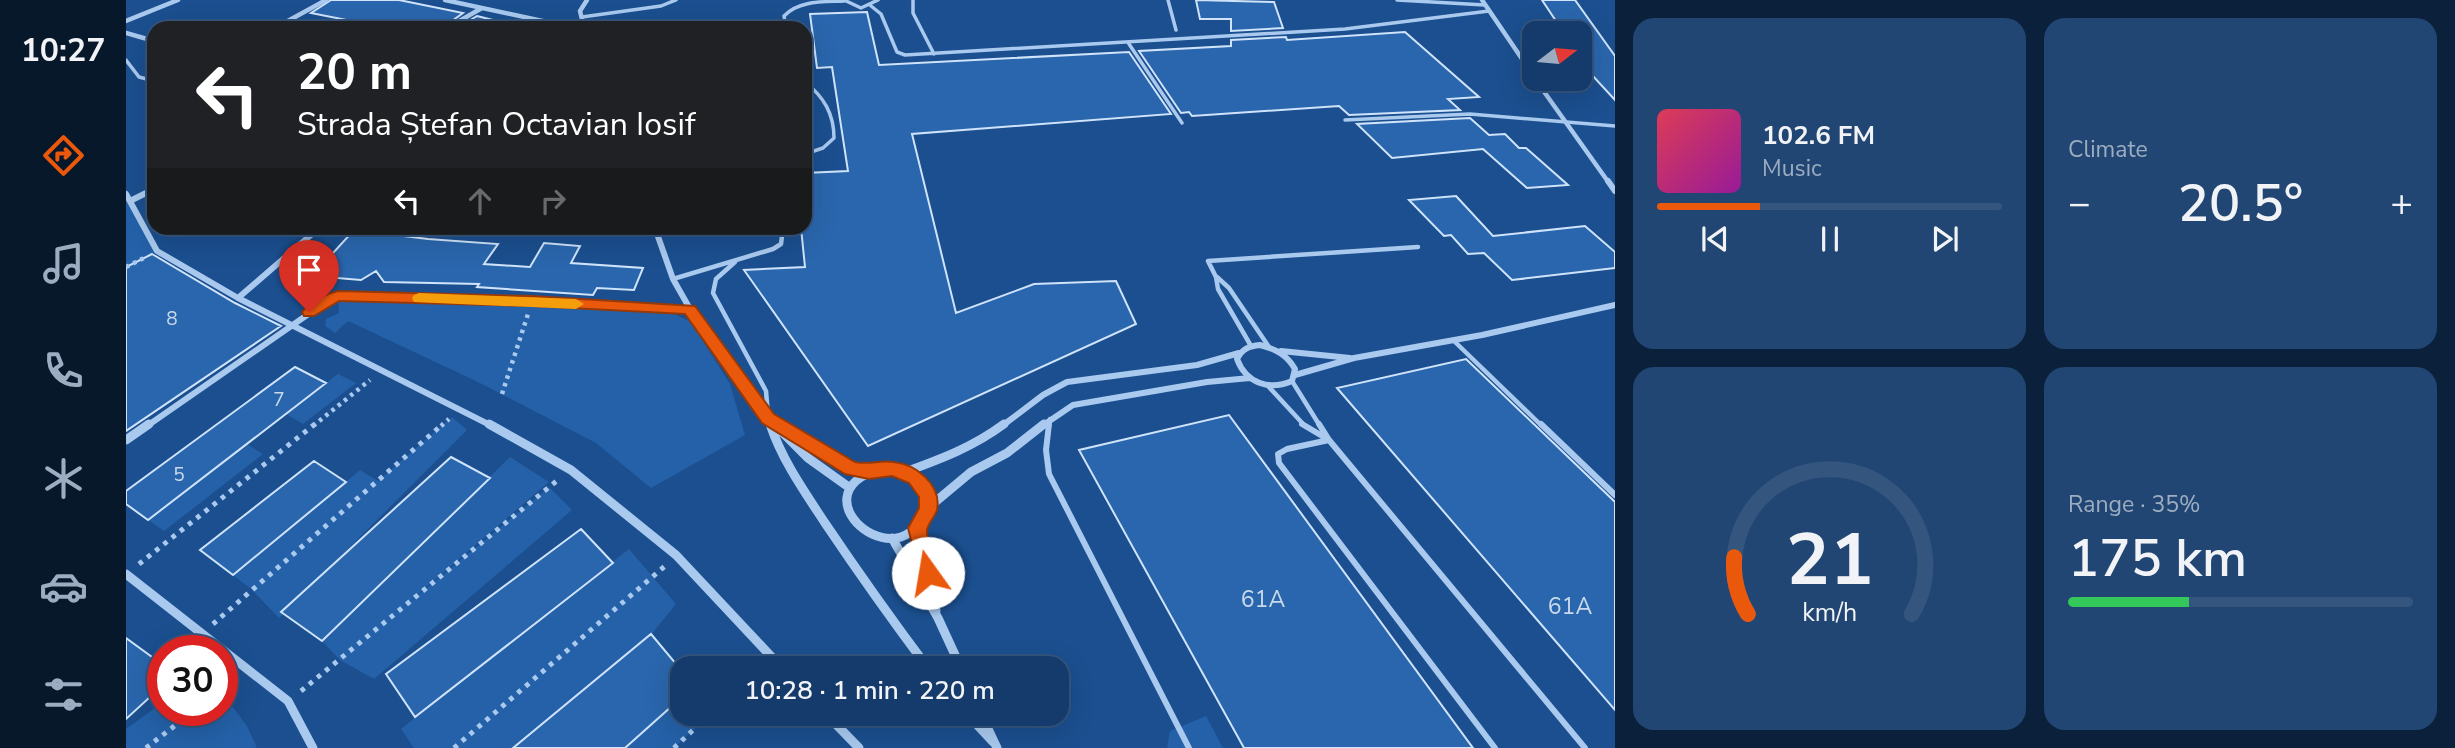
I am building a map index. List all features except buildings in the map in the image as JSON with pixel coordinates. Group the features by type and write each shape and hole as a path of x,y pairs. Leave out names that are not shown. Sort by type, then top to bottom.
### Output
{"street":[{"path":"126,21 178,0"},
{"path":"288,21 326,0"},
{"path":"445,0 542,21"},
{"path":"583,21 580,11 587,0"},
{"path":"1483,2 1522,60"},
{"path":"459,21 482,8"},
{"path":"126,33 147,39"},
{"path":"1543,91 1615,191"},
{"path":"147,191 128,197 147,231"},
{"path":"149,235 158,251 238,298 461,410 571,470 676,555 771,656"},
{"path":"238,298 311,235"},
{"path":"657,235 673,279 690,309 768,418 808,458 850,488"},
{"path":"126,440 326,300 338,296 532,301 690,309"},
{"path":"1239,353 1239,365 1250,378 1268,386 1278,386 1354,358 1615,305"},
{"path":"905,472 923,486 928,497 925,518 917,528 906,535 877,537 853,523 846,499 858,478 880,469 905,472 951,456 982,440 1043,395 1067,382 1197,365 1239,353 1251,346 1354,358"},
{"path":"1279,351 1292,362 1294,378"},
{"path":"928,508 971,472 1007,453 1050,419 1073,405 1111,396 1250,378"},
{"path":"768,418 836,462 869,472"},
{"path":"768,418 776,445 802,489 859,574 919,656"},
{"path":"917,528 938,618"},
{"path":"892,538 938,618 955,656"},
{"path":"126,574 288,701 313,748"},
{"path":"838,726 859,748"},
{"path":"978,726 995,745"},
{"path":"986,726 995,745"}],"lane":[{"path":"582,17 661,6 676,0"},
{"path":"785,21 784,16 790,7 808,2 844,0 853,6 871,6 881,14 897,52 905,55 1129,44 1346,29 1489,11"},
{"path":"871,6 878,0"},
{"path":"913,0 913,13 934,54"},
{"path":"1168,0 1176,30"},
{"path":"1397,0 1483,2"},
{"path":"1129,44 1182,123"},
{"path":"126,60 139,77 147,79"},
{"path":"812,88 827,102 835,132 834,138 823,148 812,152"},
{"path":"1345,120 1469,114 1615,126"},
{"path":"673,279 765,253 781,244 782,235"},
{"path":"1269,347 1229,288 1216,276 1208,261 1418,247"},
{"path":"735,262 717,277 712,285 713,293 766,391 768,418"},
{"path":"1216,276 1218,289 1251,346"},
{"path":"1453,340 1615,495"},
{"path":"1294,378 1329,440 1585,748"},
{"path":"1268,386 1302,425 1329,440"},
{"path":"1050,419 1046,450 1049,474 1189,748"},
{"path":"1329,440 1287,449 1278,454 1279,463 1494,748"}],"path":[{"path":"502,394 532,301"},
{"path":"126,574 382,371"},
{"path":"204,633 461,410"},
{"path":"288,701 571,470"},
{"path":"454,748 676,555"},
{"path":"146,748 174,726"},
{"path":"674,748 697,726"}],"shaded area":[{"path":"126,194 157,251 133,263 126,271"},
{"path":"338,296 664,309 691,322 730,384 745,435 651,488 596,443 478,382 348,321 335,333 325,326 326,319 339,313"},
{"path":"338,374 356,383 303,424 286,414"},
{"path":"452,417 467,430 279,618 233,575 360,470 378,481"},
{"path":"247,444 263,454 164,531 148,520"},
{"path":"510,457 549,482 394,615 549,487 572,510 374,679 340,660 322,641"},
{"path":"629,549 676,604 651,635 513,748 414,748 401,729"},
{"path":"670,708 670,726 697,726 674,748 625,748"},
{"path":"147,714 147,726 238,726 238,714 257,748 126,748 126,729"},
{"path":"1206,716 1223,748 1167,748 1170,731"}],"slow traffic":[{"path":"419,298 576,304"}],"route":[{"path":"309,312 326,300 338,296 532,301 690,309 768,418 851,469 869,472 893,469 905,472 923,486 928,497 928,508 925,518 917,528 928,573"}]}
